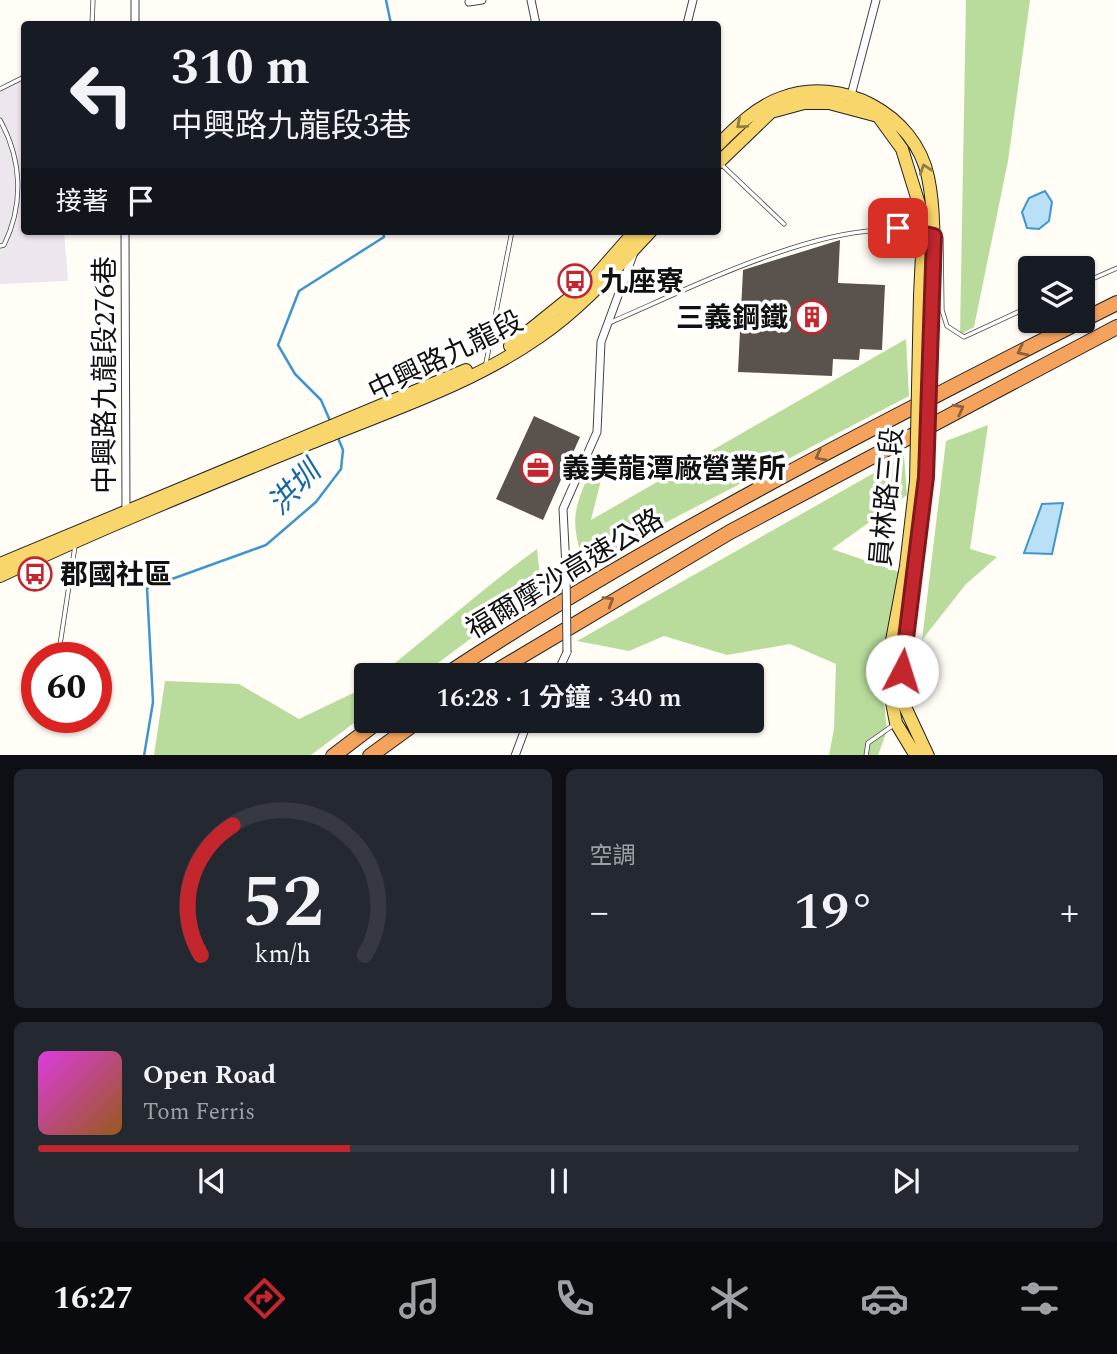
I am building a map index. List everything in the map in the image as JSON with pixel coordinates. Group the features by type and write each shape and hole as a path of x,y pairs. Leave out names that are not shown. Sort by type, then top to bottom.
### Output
{"highway":[{"name":"福爾摩沙高速公路","path":"1095,314 1117,303"},
{"name":"福爾摩沙高速公路","path":"510,663 730,532 1117,327"},
{"name":"福爾摩沙高速公路","path":"463,663 520,625 656,545 914,406 1057,333"},
{"path":"333,755 363,733"},
{"path":"370,755 401,733"}],"main road":[{"path":"721,142 743,120 783,97 804,93 849,101 878,116 902,149 928,236"},
{"path":"721,159 771,112 804,103 849,101"},
{"name":"中興路九龍段","path":"126,514 344,425 422,400 557,323 583,301 640,235"},
{"name":"員林路三段","path":"928,236 921,479 900,696 928,755"},
{"name":"員林路三段","path":"916,755 897,723 889,687 890,651 921,479"},
{"path":"0,576 76,541 126,514"},
{"path":"0,564 126,514"}],"street":[{"path":"135,0 135,21"},
{"path":"469,2 482,0"},
{"path":"531,0 535,21"},
{"path":"688,21 693,0"},
{"path":"849,101 876,0"},
{"name":"中興路九龍段276巷","path":"125,235 126,514"},
{"path":"562,663 567,652 563,509 597,432 598,364 607,324 640,235"},
{"path":"515,755 522,733"}],"lane":[{"path":"92,21 93,0"},
{"path":"0,89 21,78"},
{"path":"0,120 12,142 18,162 16,222 4,245 0,246"},
{"path":"721,165 784,224"},
{"path":"607,324 795,245 862,231 898,228 941,237 942,310 947,326 964,337 1018,312"},
{"path":"486,365 511,235"},
{"path":"1095,278 1117,268"},
{"path":"60,642 76,541"},
{"path":"866,755 869,743 897,723"}],"shaded area":[{"path":"21,82 21,235 64,235 68,281 0,284 0,92"}],"green space":[{"path":"966,0 1030,0 1008,161 974,327 960,335"},
{"path":"906,339 909,396 584,565 575,524 581,492 593,464 604,468 591,520"},
{"path":"988,425 970,549 997,557 966,584 922,640 946,441"},
{"path":"904,456 907,495 832,549 902,573 884,702 887,731 878,755 829,755 834,729 836,664 790,644 727,655 664,636 629,651 577,641"},
{"path":"537,549 541,586 438,663 395,663"},
{"path":"165,681 239,684 299,719 354,693 354,723 311,755 154,755"}],"water":[{"path":"1045,191 1052,202 1049,221 1039,229 1027,228 1022,212 1029,198"},
{"path":"1063,503 1052,554 1024,553 1042,504"}],"building":[{"name":"三義鋼鐵","path":"840,240 838,283 885,285 882,350 860,349 859,360 833,359 832,376 738,372 743,270"},
{"name":"義美龍潭廠營業所","path":"534,416 580,437 543,520 496,499"}],"waterway":[{"name":"洪圳","path":"386,0 390,21"},
{"name":"洪圳","path":"331,423 321,400 295,374 278,345 299,291 384,235"},
{"name":"洪圳","path":"144,755 153,702 147,588 266,545 316,502 341,469 343,450 338,438"}],"place":[{"name":"九座寮","path":"575,281"},
{"name":"三義鋼鐵","path":"812,317"},
{"name":"義美龍潭廠營業所","path":"538,468"},
{"name":"郡國社區","path":"35,574"}],"route":[{"path":"898,228 934,236 926,477 902,671"}]}
